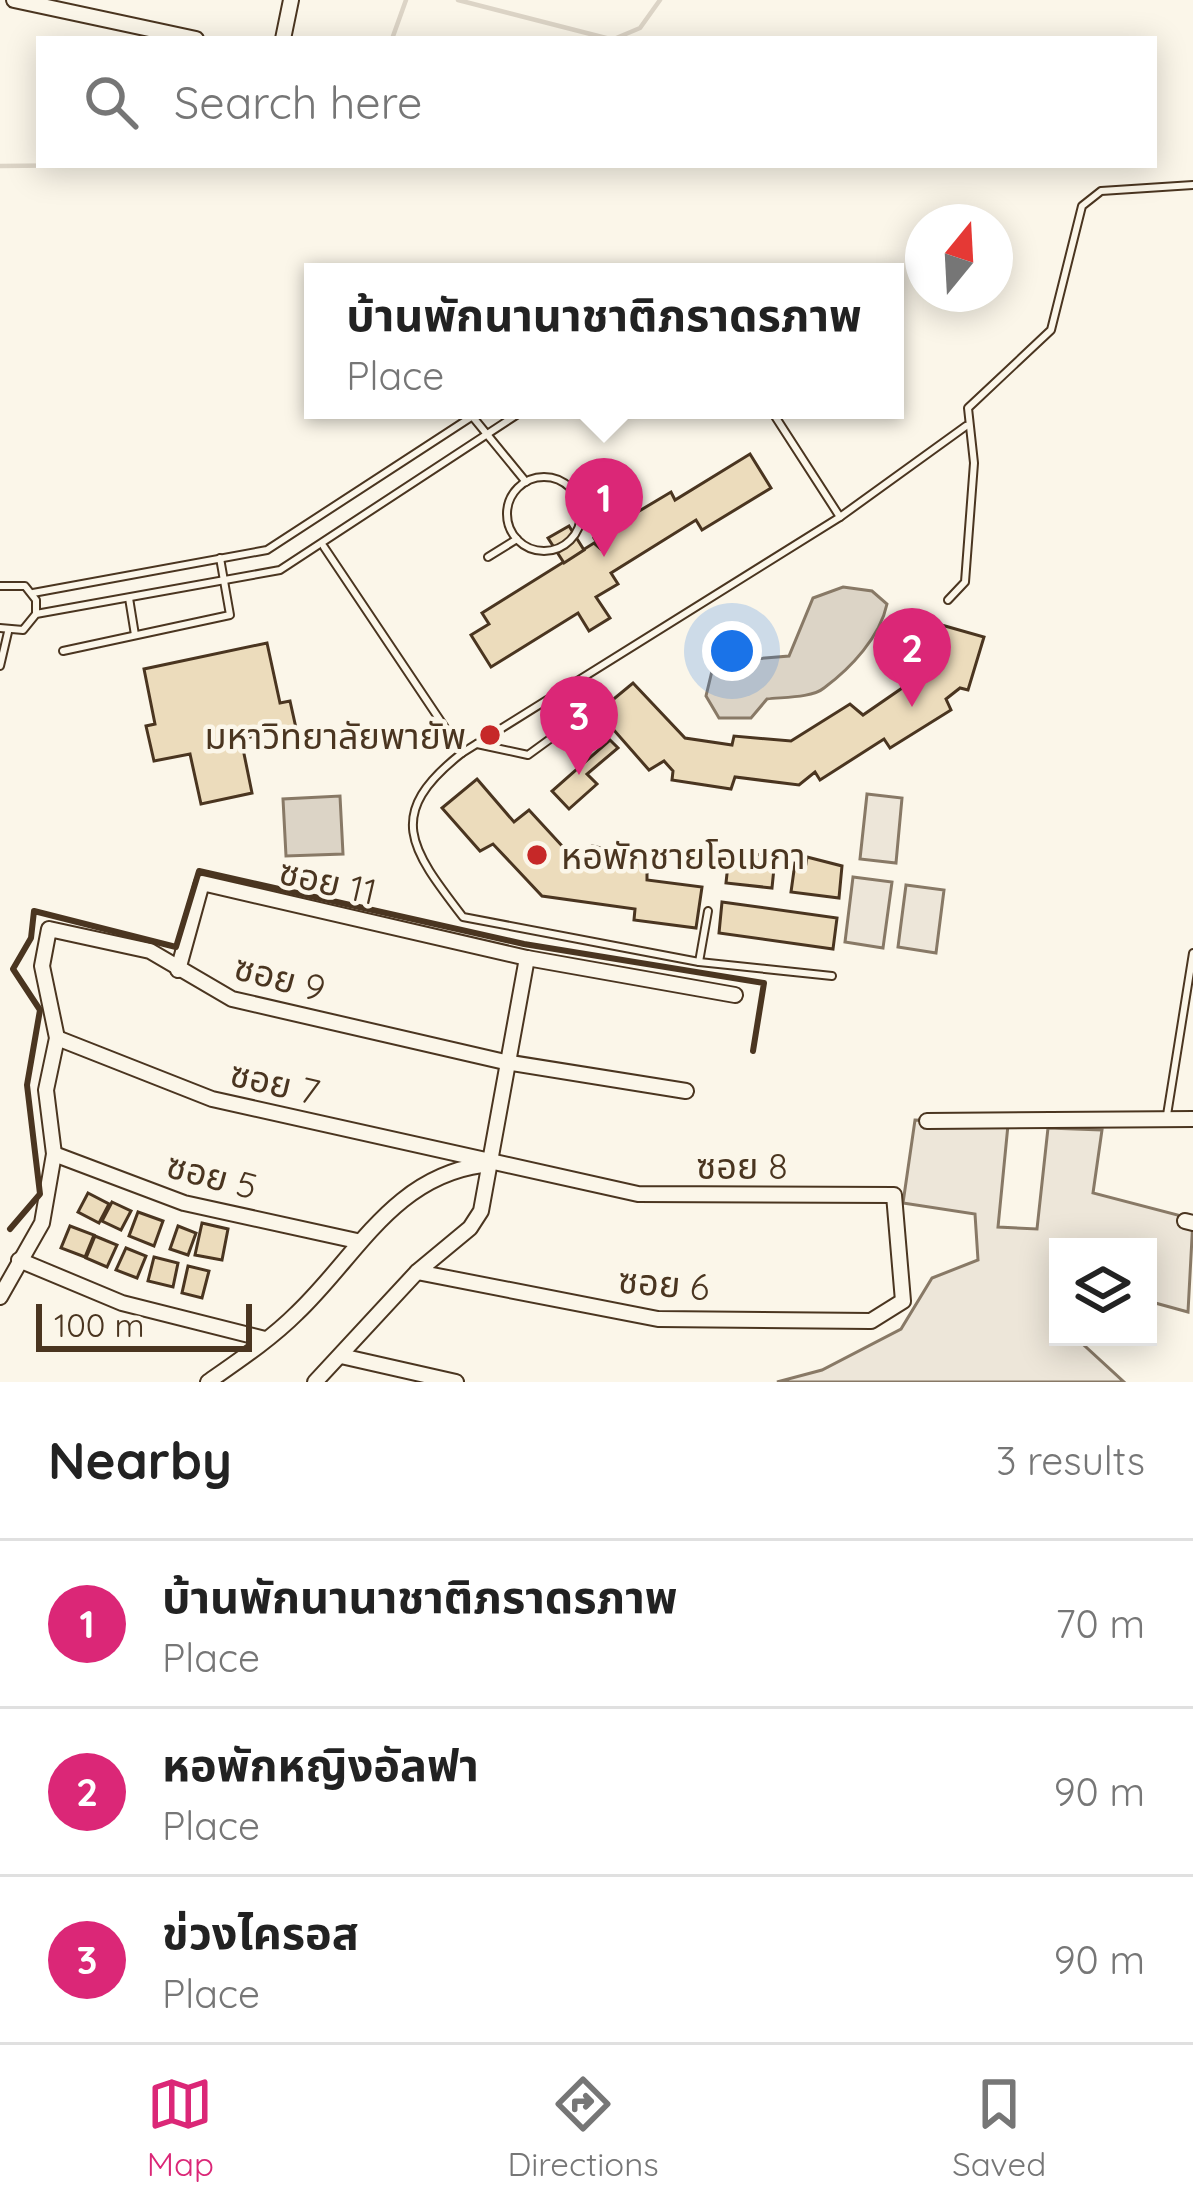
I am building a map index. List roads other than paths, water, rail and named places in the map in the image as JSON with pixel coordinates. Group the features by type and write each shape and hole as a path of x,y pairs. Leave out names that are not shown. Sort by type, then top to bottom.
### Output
{"street":[{"path":"14,0 82,7 185,36"},
{"path":"284,36 291,0"},
{"name":"ซอย 11","path":"178,970 202,883 527,958"},
{"name":"ซอย 9","path":"57,1038 42,966 49,929 150,951 232,999 505,1062 686,1091"},
{"path":"315,1382 417,1271 470,1228 487,1188 487,1164 527,958 735,995"},
{"path":"0,1297 42,1223 54,1154 46,1090 57,1038"},
{"name":"ซอย 7","path":"57,1038 212,1099 487,1164"},
{"path":"927,1121 1193,1118"},
{"name":"ซอย 5","path":"54,1154 184,1203 357,1241"},
{"path":"208,1382 297,1313 357,1241 420,1186 459,1168 487,1164"},
{"name":"ซอย 8","path":"487,1164 638,1194 894,1196 903,1301"},
{"path":"19,1260 122,1303 265,1339"},
{"name":"ซอย 6","path":"417,1271 658,1318 871,1321 903,1301"},
{"path":"341,1356 456,1382"}],"lane":[{"path":"948,600 965,582 974,463 966,426 968,408 1051,330 1082,206 1101,191 1193,185"},
{"path":"0,586 15,583 33,593 267,550 467,419"},
{"path":"474,419 526,482"},
{"path":"0,666 4,630 23,630 37,614 280,570 510,419"},
{"path":"777,419 840,517"},
{"path":"832,976 699,962 463,917 425,868 413,841 412,807 428,780 462,753 840,517 966,426"},
{"path":"538,477 562,482 579,501 580,526 564,546 552,550 526,547 517,538 508,508 526,482 538,477"},
{"path":"488,557 517,538"},
{"path":"323,545 462,753"},
{"path":"63,651 230,615 220,558"},
{"path":"33,593 37,614"},
{"path":"129,598 135,635"},
{"path":"477,744 528,755 550,739 566,688"},
{"path":"699,962 708,911"},
{"path":"1167,1118 1193,953"}],"waterway":[{"path":"393,36 406,0"},
{"path":"458,0 598,36"},
{"path":"621,36 640,28 660,0"},
{"path":"0,166 36,166"}],"place":[{"name":"บ้านพักนานาชาติภราดรภาพ","path":"604,557"},
{"name":"หอพักหญิงอัลฟา","path":"912,707"},
{"name":"มหาวิทยาลัยพายัพ","path":"490,735"},
{"name":"ข่วงไครอส","path":"579,775"},
{"name":"หอพักชายโอเมกา","path":"537,855"}]}
